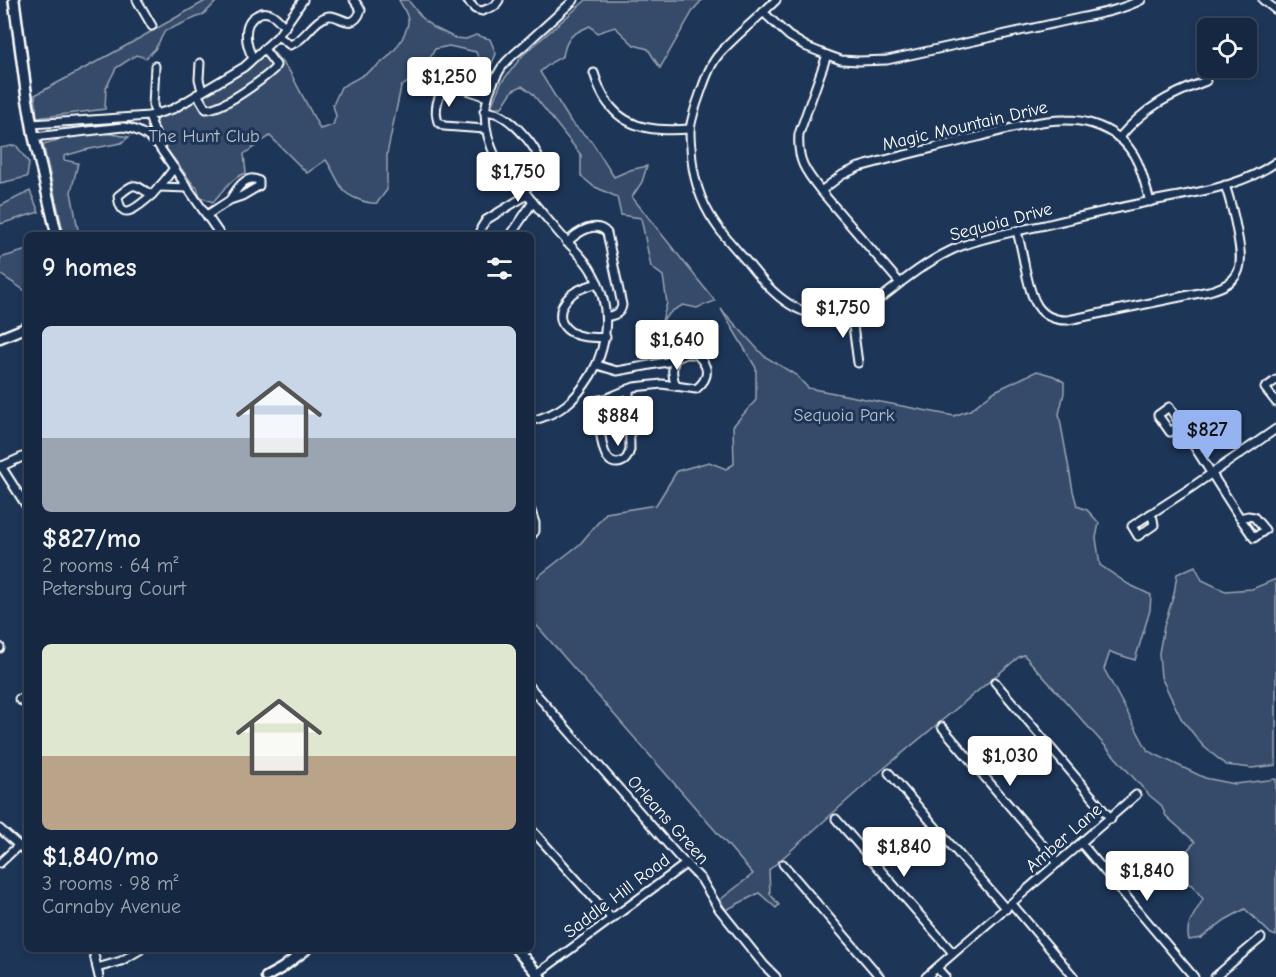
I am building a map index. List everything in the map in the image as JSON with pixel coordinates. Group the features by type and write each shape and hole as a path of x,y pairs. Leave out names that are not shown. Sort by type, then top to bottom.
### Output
{"main road":[{"path":"14,0 34,137 56,232"},
{"path":"519,952 538,976"}],"street":[{"path":"137,0 152,26"},
{"path":"32,124 153,115 173,109 244,67 278,36 303,0"},
{"path":"278,36 290,45 297,42 324,17 333,16 343,21 354,20 361,10 354,0"},
{"path":"467,0 476,9 483,11 495,6 499,0"},
{"path":"534,420 561,409 581,391 597,365 606,337 606,317 598,283 590,268 496,158 485,129 484,111 487,97 500,69 574,0"},
{"name":"Sequoia Drive","path":"776,0 718,54 695,106 690,129 691,161 694,180 714,223 762,281 780,297 807,314 836,315 873,303 934,259 971,243 1017,231 1184,196 1245,180 1276,162"},
{"path":"764,12 789,36 807,46 841,60 859,62 887,60 1103,13 1141,0"},
{"path":"1263,0 1276,10"},
{"path":"253,58 246,34 254,16 260,13 272,14 285,27"},
{"path":"200,63 199,92 206,109 210,109 223,105 274,69 276,65 264,49"},
{"path":"827,55 799,134 798,148 803,165 821,192 900,283"},
{"path":"155,66 153,115 160,148"},
{"path":"594,73 602,94 611,107 632,124 654,129 690,129"},
{"path":"1119,138 1147,109 1180,91 1206,81"},
{"path":"485,129 444,126 438,122 436,113 441,92 447,86 456,86 487,97"},
{"path":"482,232 481,228 486,220 525,193 540,170 536,152 525,137 505,118 493,112 484,111"},
{"path":"134,129 135,116"},
{"name":"Magic Mountain Drive","path":"821,192 842,175 859,167 1055,120 1094,125 1119,138 1138,162 1150,202"},
{"path":"34,137 123,127 144,134 160,148 217,232"},
{"path":"152,195 138,185 133,185 117,196 123,210 126,212 132,210 152,195 174,168"},
{"path":"1017,231 1033,299 1041,311 1052,318 1068,320 1209,291 1227,285 1240,267 1241,258 1233,210 1226,185"},
{"path":"159,187 188,188"},
{"path":"207,216 230,200"},
{"path":"513,232 533,202"},
{"path":"567,243 574,235 592,228 601,228 608,233 622,305 618,313 606,317"},
{"path":"598,283 579,289 572,294 562,307 561,320 565,327 575,334 590,338 606,337"},
{"path":"851,311 858,363"},
{"path":"0,338 24,328"},
{"path":"594,401 629,389 662,384 696,389 705,380 707,373 705,363 696,354 686,354 667,362 617,371 597,365"},
{"path":"675,359 672,374 676,386"},
{"path":"1276,380 1265,388 1276,402"},
{"path":"581,391 594,401 605,454 616,463 627,459 630,450 629,389"},
{"path":"1181,425 1240,518"},
{"path":"1150,514 1276,429"},
{"path":"24,456 1,467 24,502"},
{"path":"995,682 1111,819"},
{"name":"Orleans Green","path":"534,691 678,856 701,879 719,909 776,977"},
{"path":"19,699 24,703"},
{"path":"942,727 1058,863"},
{"path":"889,773 1074,977"},
{"name":"Amber Lane","path":"926,977 1136,795"},
{"path":"836,819 953,954"},
{"path":"0,829 24,851"},
{"path":"534,832 612,919"},
{"path":"1081,843 1194,977"},
{"path":"0,863 18,846"},
{"name":"Saddle Hill Road","path":"538,976 687,863"},
{"path":"783,864 880,977"},
{"path":"1215,977 1261,938"},
{"path":"93,952 99,977"},
{"path":"97,968 121,961 137,952"},
{"path":"266,977 303,952"},
{"path":"937,968 945,977"}],"green space":[{"path":"207,0 218,0 204,14 165,31 155,49 146,58 136,55 116,68 106,88 105,109 37,118 35,95"},
{"name":"The Hunt Club","path":"399,0 408,0 424,20 455,38 466,39 476,35 490,39 496,54 486,77 476,52 449,46 435,49 423,71 401,87 387,154 387,190 377,203 360,200 344,191 326,160 307,173 270,136 244,154 246,173 232,181 213,202 200,197 197,187 162,143 155,120 248,70 271,49 290,72 320,129 333,125 336,116 333,105 341,87 388,57 401,40 408,21"},
{"path":"586,0 702,0 694,9 660,68 648,49 634,45 615,27 597,33 590,26 571,36 563,56 540,72 571,122 592,142 614,177 647,166 642,182 632,197 715,301 697,308 683,305 672,311 662,321 667,303 663,276 651,267 641,218 621,215 617,197 593,186 581,176 581,155 532,93 522,86 513,90 502,107 491,107 501,83 523,55"},
{"path":"93,131 129,137 121,143 64,156 64,160 78,163 71,192 78,232 63,232 43,144"},
{"path":"16,145 29,163 27,177 0,183 0,148"},
{"path":"30,191 39,212 0,224 0,206"},
{"path":"24,251 24,290 0,274 0,258"},
{"name":"Sequoia Park","path":"721,309 764,356 796,375 808,388 954,416 970,410 995,391 1037,371 1064,382 1059,414 1073,491 1077,506 1087,510 1099,523 1096,538 1100,565 1128,584 1151,595 1150,610 1135,660 1110,652 1104,669 1148,751 1205,778 1235,784 1276,779 1276,936 1245,909 1225,920 1201,938 1189,940 1188,929 1203,899 1192,885 1174,880 1152,879 1176,862 1195,842 1166,816 1161,805 1149,795 1024,655 877,774 769,870 770,894 779,905 776,908 759,893 726,910 720,900 753,874 534,622 534,578 580,544 606,513 656,505 677,471 709,462 726,469 734,464 733,426 756,400 756,368"},
{"path":"1195,566 1202,580 1225,591 1252,589 1276,579 1276,765 1252,768 1226,765 1203,746 1181,718 1161,677 1159,653 1177,574"}]}
